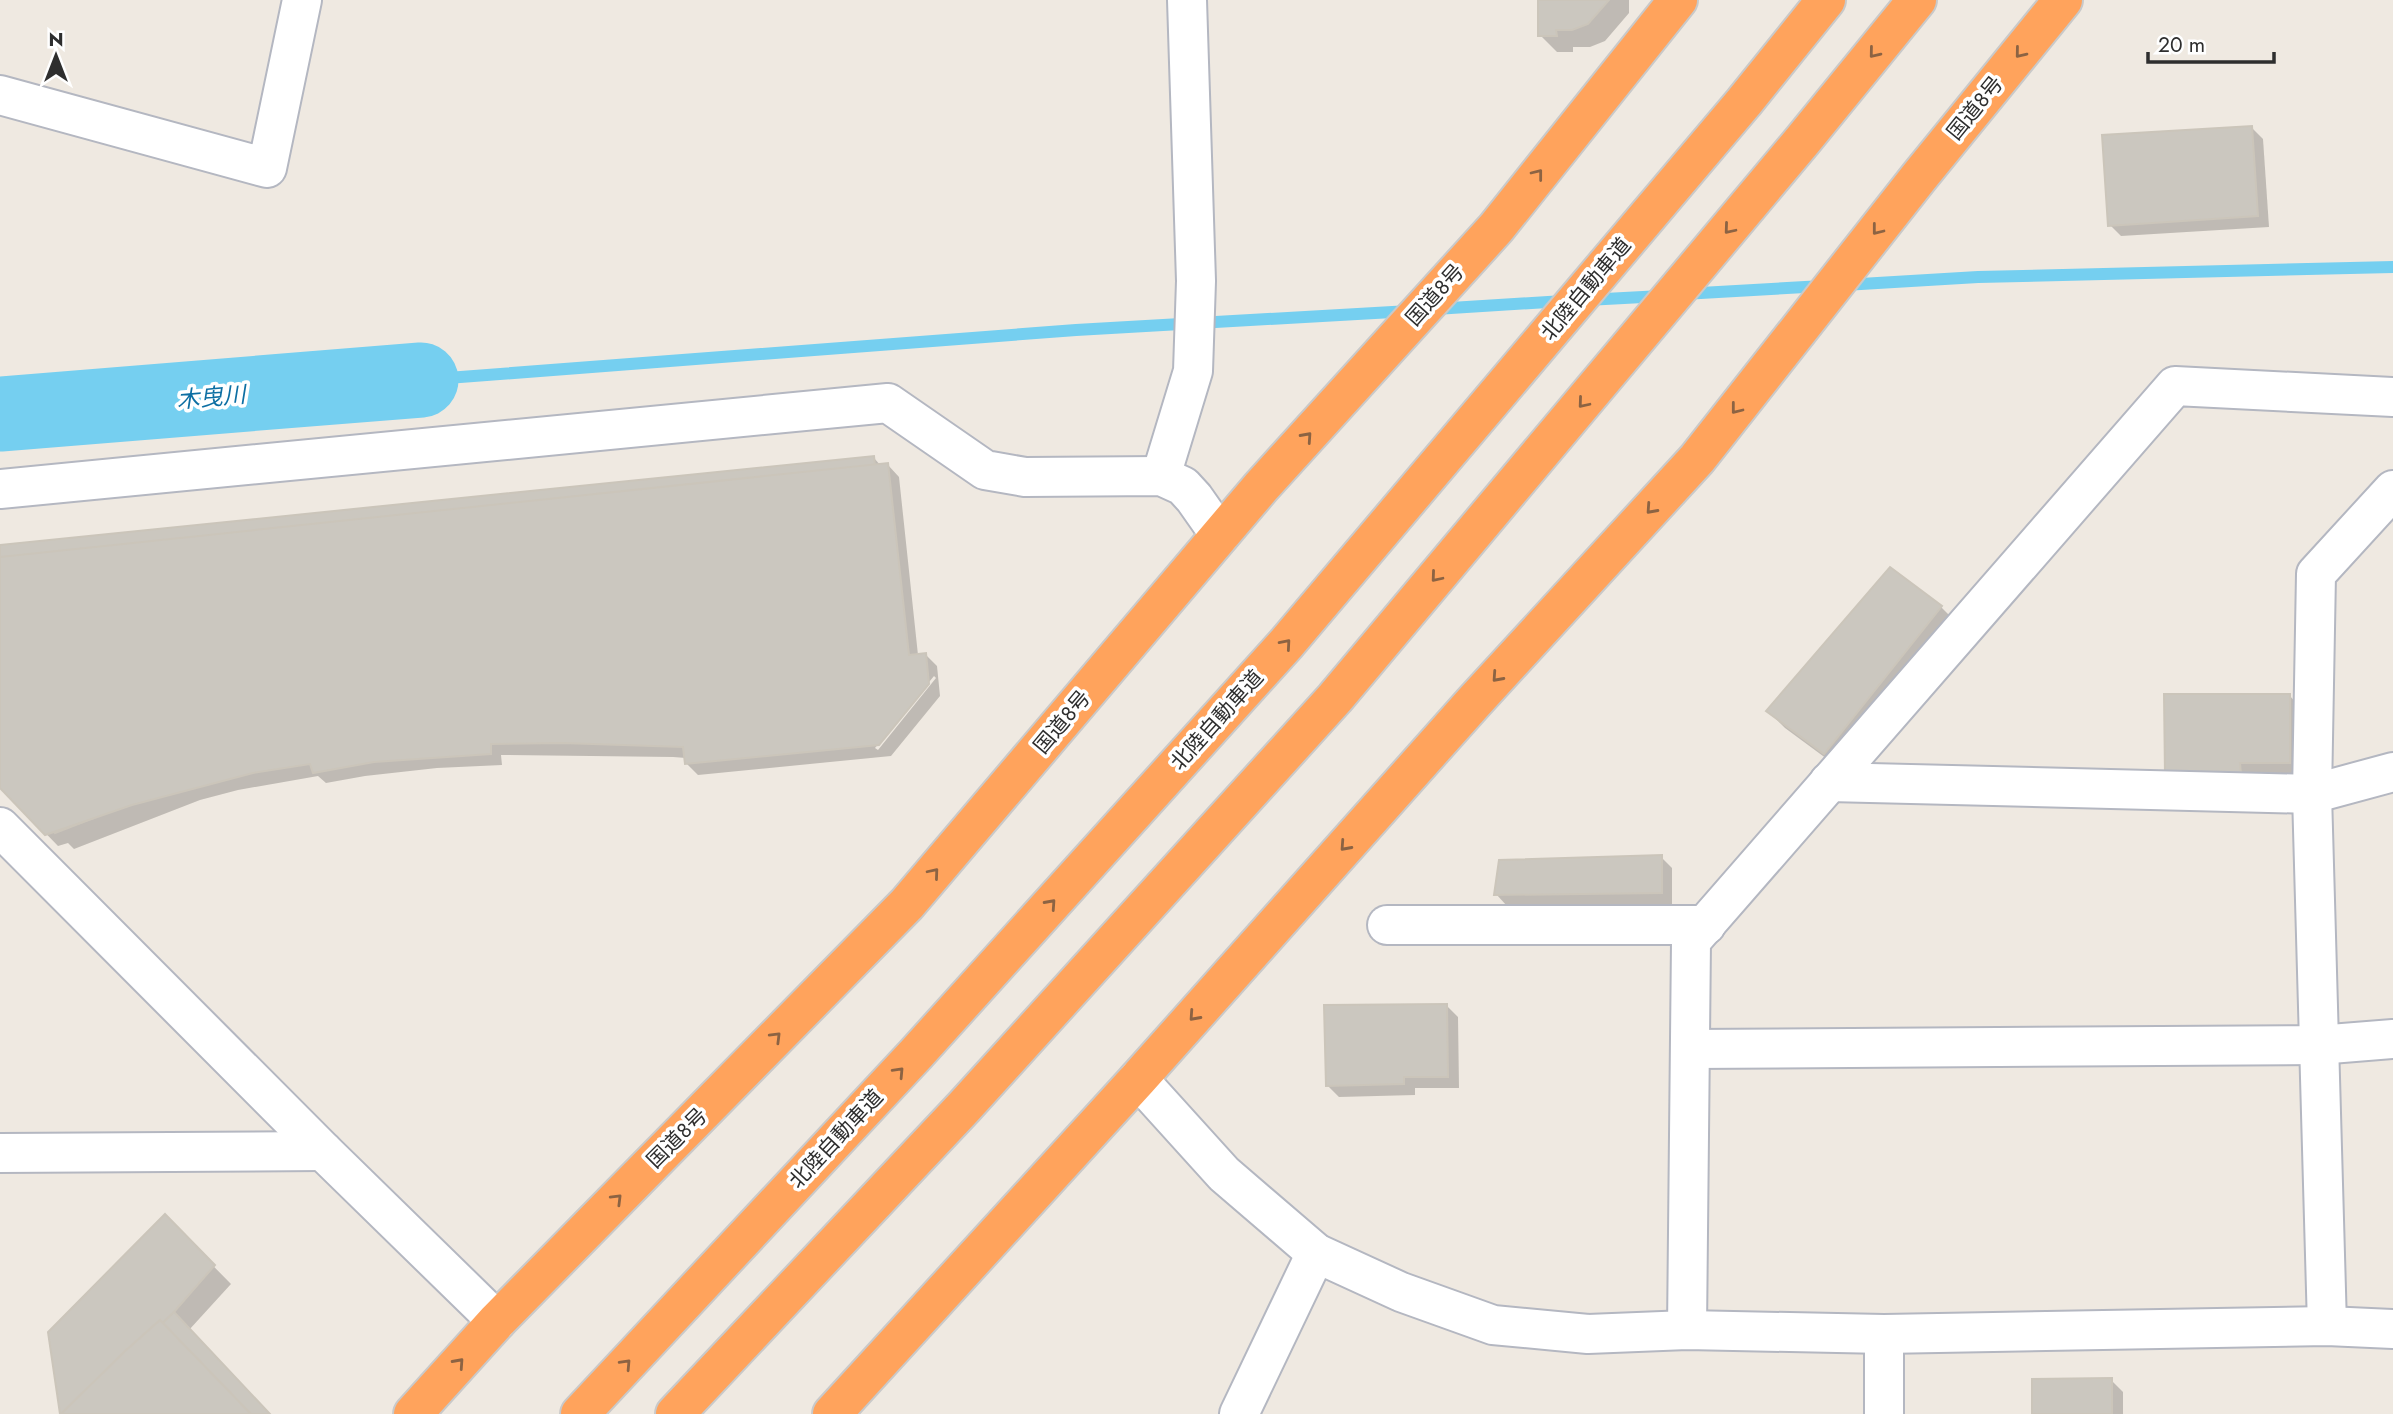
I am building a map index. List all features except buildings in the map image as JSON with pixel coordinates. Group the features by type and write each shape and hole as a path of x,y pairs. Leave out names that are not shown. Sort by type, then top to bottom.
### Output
{"highway":[{"name":"国道8号","path":"414,1414 497,1321 907,904 1261,487 1496,228 1678,0"},
{"name":"北陸自動車道","path":"580,1414 907,1064 1286,644 1735,113 1826,0"},
{"path":"675,1414 964,1107 1335,698 1795,151 1917,0"},
{"name":"国道8号","path":"832,1414 1138,1079 1472,704 1697,458 2063,0"}],"street":[{"path":"0,95 267,168 302,0"},
{"path":"1161,476 1193,371 1196,281 1187,0"},
{"path":"1688,1330 1691,942 2175,386 2393,397"},
{"path":"0,489 888,403 985,470 1025,477 1161,476 1183,486 1220,535"},
{"path":"2327,1326 2312,794 2315,574 2393,490"},
{"path":"1829,782 2312,794 2393,772"},
{"path":"0,827 323,1152 497,1321"},
{"path":"1387,925 1706,925"},
{"path":"1690,1049 2318,1045 2393,1039"},
{"path":"1138,1079 1224,1174 1316,1253 1401,1292 1493,1325 1588,1334 1688,1330 1884,1334 2327,1326 2393,1329"},
{"path":"0,1153 323,1152"},
{"path":"1239,1414 1316,1253"},
{"path":"1884,1334 1884,1414"}],"waterway":[{"path":"1844,285 1978,277 2393,267"},
{"path":"1683,294 1823,286"},
{"path":"1586,300 1662,296"},
{"path":"1435,309 1564,301"},
{"path":"421,380 1076,330 1410,311"},
{"name":"木曳川","path":"0,414 421,380"}]}
